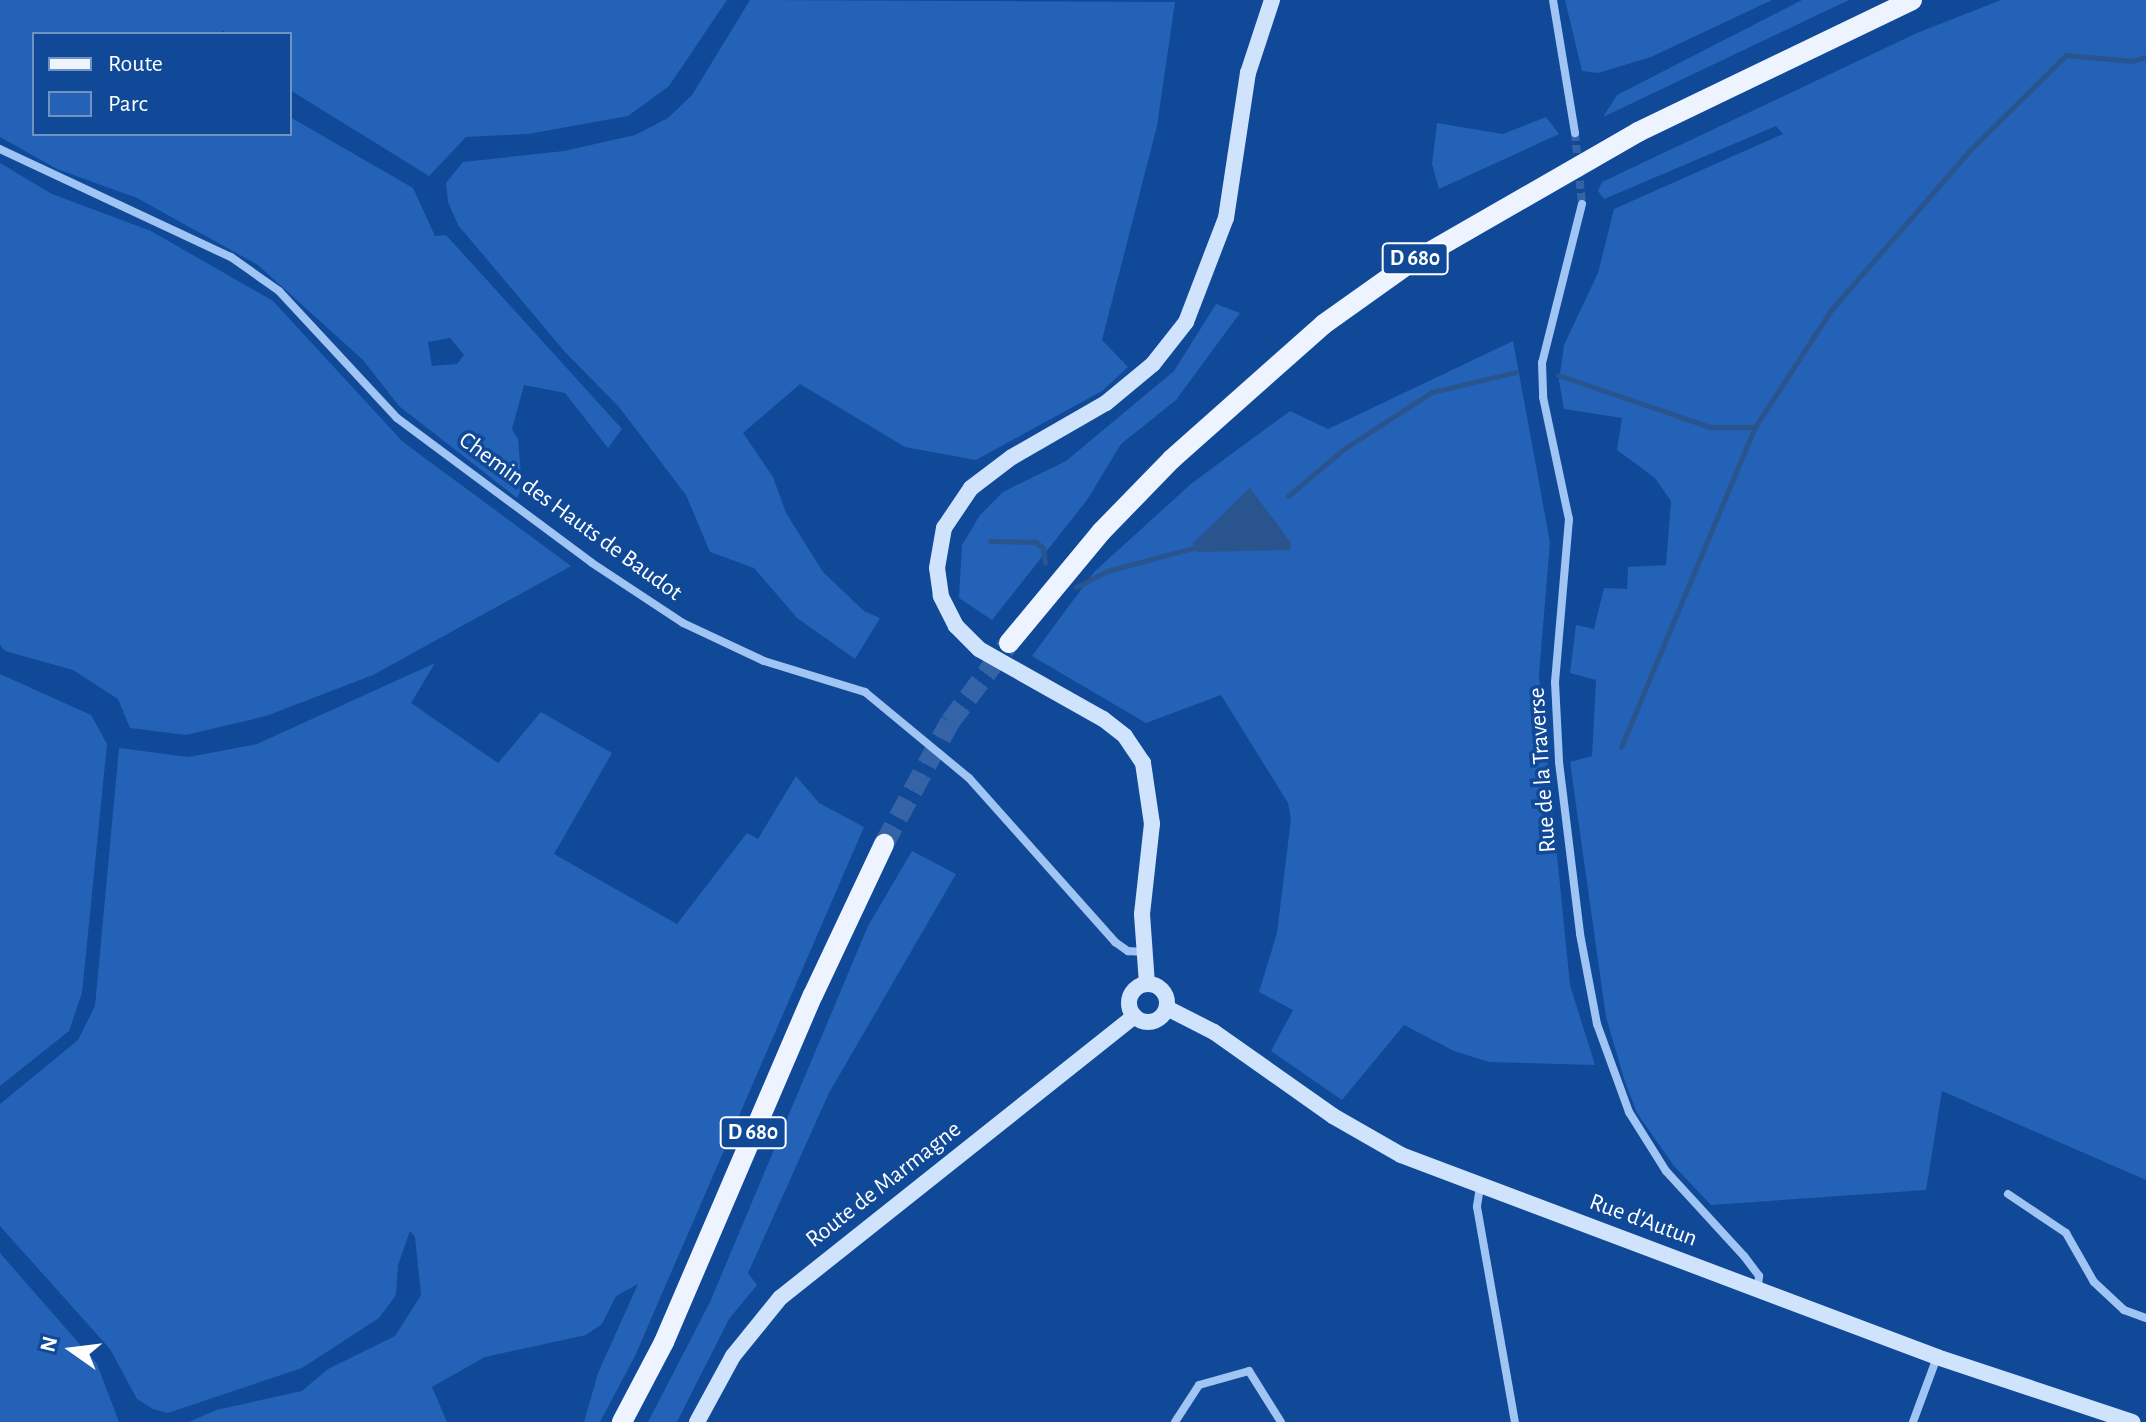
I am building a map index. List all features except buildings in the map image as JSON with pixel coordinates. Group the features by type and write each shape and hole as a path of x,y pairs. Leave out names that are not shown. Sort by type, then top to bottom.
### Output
{"main road":[{"path":"1147,984 1143,952 1152,824 1143,763 1125,736 1103,719 979,649 956,626 941,596 937,568 944,528 971,488 1012,457 1106,403 1153,364 1186,322 1226,218 1245,86 1272,0"},
{"name":"D 680","path":"1009,643 1101,532 1172,459 1324,324 1407,265 1638,132 1912,0"},
{"name":"D 680","path":"622,1422 664,1342 813,995 884,844"},
{"path":"1147,984 1163,991 1167,1008 1150,1023 1134,1016 1132,994 1147,984"},
{"name":"Rue d'Autun","path":"1167,1008 1214,1032 1333,1116 1401,1155 1937,1357 2132,1422"},
{"name":"Route de Marmagne","path":"697,1422 733,1356 780,1298 1134,1016"}],"street":[{"path":"1553,0 1575,133"},
{"name":"Chemin des Hauts de Baudot","path":"0,149 231,257 279,291 397,418 592,563 683,623 764,661 865,692 969,778 1115,942 1128,951 1143,952"},
{"name":"Rue de la Traverse","path":"1582,204 1542,363 1543,397 1569,519 1555,682 1559,762 1580,934 1597,1024 1629,1112 1666,1171 1759,1276 1758,1288"},
{"path":"1480,1187 1477,1207 1515,1422"},
{"path":"2008,1194 2066,1233 2094,1282 2124,1310 2146,1318"},
{"path":"1913,1422 1937,1357"},
{"path":"1175,1422 1199,1385 1229,1373 1249,1371 1281,1422"}],"green space":[{"path":"0,0 727,0 669,86 628,116 528,134 466,137 429,176 292,91 292,32 32,32 32,136 292,136 292,118 413,188 435,236 446,235 622,429 608,448 565,393 524,385 512,429 518,439 522,488 517,498 399,406 363,360 258,265 137,198 57,169 0,137","holes":["450,338 464,355 457,364 432,366 428,342"]},
{"path":"750,0 1175,2 1157,126 1102,340 1128,367 1102,391 976,460 905,447 800,384 743,433 773,477 786,513 823,572 864,611 880,618 855,659 797,618 754,568 710,552 686,495 619,407 565,352 458,225 448,202 446,183 463,162 564,151 635,135 668,118 692,95"},
{"path":"1565,0 1772,0 1651,57 1598,73 1582,71"},
{"path":"1802,0 1849,0 1603,117 1617,95"},
{"path":"2001,0 2146,0 2146,1180 1942,1091 1926,1190 1711,1205 1674,1166 1637,1113 1625,1082 1606,1017 1570,762 1592,756 1596,680 1570,673 1576,625 1594,629 1604,588 1627,589 1628,567 1666,565 1671,501 1655,478 1617,450 1622,418 1564,409 1559,381 1564,345 1598,273 1614,209 1783,134 1776,126 1604,199 1598,191 1602,182 1917,33"},
{"path":"1546,117 1559,134 1439,189 1432,164 1437,123 1503,134"},
{"path":"0,163 52,194 151,231 273,301 403,442 571,566 373,675 266,716 186,735 130,728 118,699 73,670 5,651 0,645"},
{"path":"1216,304 1240,313 1176,400 1121,444 1087,500 992,620 959,598 962,545 980,515 1003,492 1066,461 1174,371"},
{"path":"1513,341 1550,542 1539,675 1570,985 1595,1065 1489,1062 1454,1051 1404,1025 1342,1100 1271,1051 1293,1010 1259,992 1277,933 1291,819 1288,803 1221,695 1146,723 1032,656 1094,572 1192,483 1290,411 1328,429"},
{"path":"435,663 411,703 498,763 541,712 612,753 554,854 677,924 747,833 758,839 796,776 819,803 864,827 635,1356 600,1422 584,1422 598,1373 638,1284 616,1296 602,1324 586,1335 485,1357 432,1387 447,1422 189,1422 216,1410 302,1391 328,1369 395,1336 421,1295 415,1237 410,1231 398,1265 396,1295 379,1318 302,1368 168,1413 153,1409 137,1399 110,1349 0,1226 0,1104 78,1040 95,1006 119,748 189,757 257,744"},
{"path":"0,674 91,715 107,744 82,993 69,1031 0,1086"},
{"path":"912,851 956,874 829,1093 748,1273 757,1285 729,1319 677,1422 648,1422 710,1302 868,926"},
{"path":"0,1253 97,1364 119,1422 0,1422"}],"shaded area":[{"path":"1250,488 1291,543 1290,550 1197,552 1193,543"}],"waterway":[{"path":"1621,747 1755,427 1831,310 1971,149 2066,55 2132,61 2146,57"},
{"path":"1288,496 1345,448 1432,392 1516,372"},
{"path":"1558,375 1710,427 1755,427"},
{"path":"990,541 1036,542 1043,548 1045,563"},
{"path":"1076,587 1107,571 1200,546"}],"tunnel":[{"path":"1575,133 1582,204"},
{"path":"884,844 950,722 1009,643"}]}
